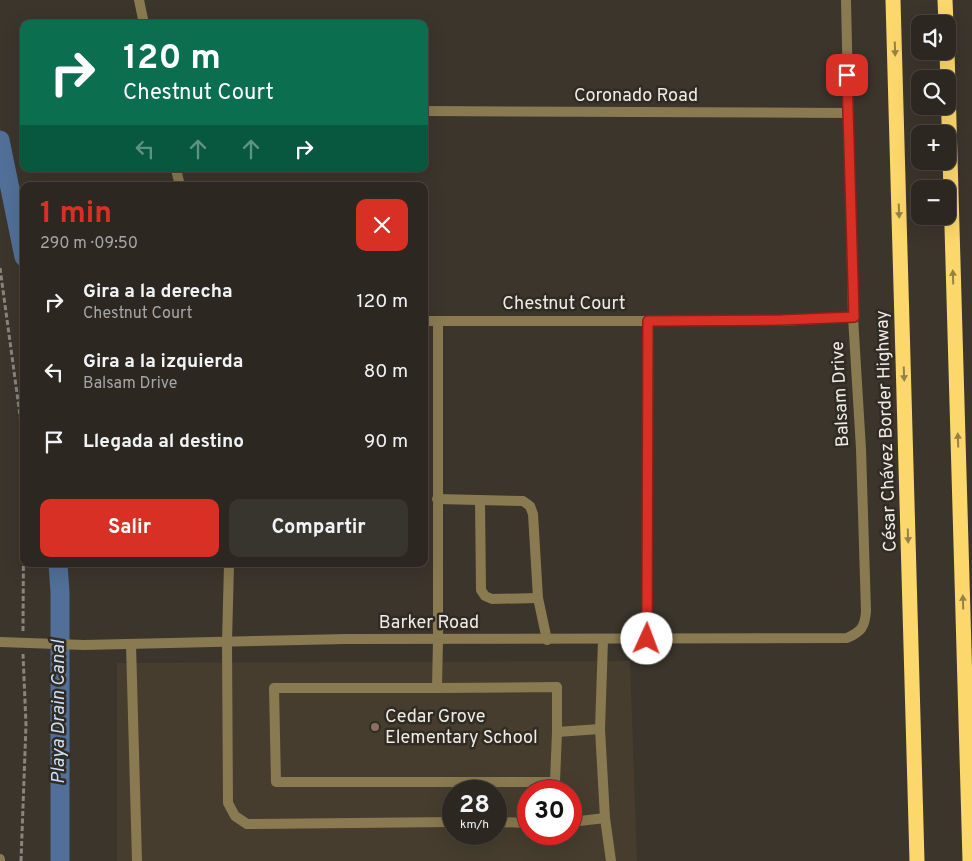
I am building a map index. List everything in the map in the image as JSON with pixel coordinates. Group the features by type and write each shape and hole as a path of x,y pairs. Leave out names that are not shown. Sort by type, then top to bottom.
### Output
{"highway":[{"name":"César Chávez Border Highway","path":"893,0 917,861"},
{"path":"946,0 946,15"},
{"path":"947,60 970,861"}],"street":[{"path":"140,0 143,20"},
{"name":"Balsam Drive","path":"846,0 854,317 861,449 866,612 865,624 858,634"},
{"name":"Coronado Road","path":"428,111 848,113"},
{"name":"Chestnut Court","path":"428,321 781,320 854,317"},
{"path":"437,688 438,321"},
{"path":"647,639 648,321"},
{"path":"437,498 523,501 530,506 533,514 538,598 547,640"},
{"path":"480,500 481,590 485,596 492,599 538,598"},
{"path":"229,567 227,642 228,803 235,816 247,824 442,822"},
{"name":"Barker Road","path":"0,642 84,645 438,639 847,638 858,634"},
{"path":"604,640 600,728 605,818 610,861"},
{"path":"132,644 137,861"},
{"path":"557,687 556,732 555,782 276,782 274,688 557,687"},
{"path":"556,732 600,728"},
{"path":"582,821 605,818"}],"path":[{"path":"0,268 20,416"},
{"path":"21,861 26,725 23,643 23,567"}],"shaded area":[{"name":"Cedar Grove Elementary School","path":"630,661 637,861 117,861 117,663"}],"waterway":[{"name":"Playa Drain Canal","path":"0,140 20,238"},
{"name":"Playa Drain Canal","path":"58,567 60,592 60,861"}],"place":[{"name":"Cedar Grove Elementary School","path":"375,727"}],"route":[{"path":"647,639 646,472 648,321 781,320 854,317 847,75"}]}
